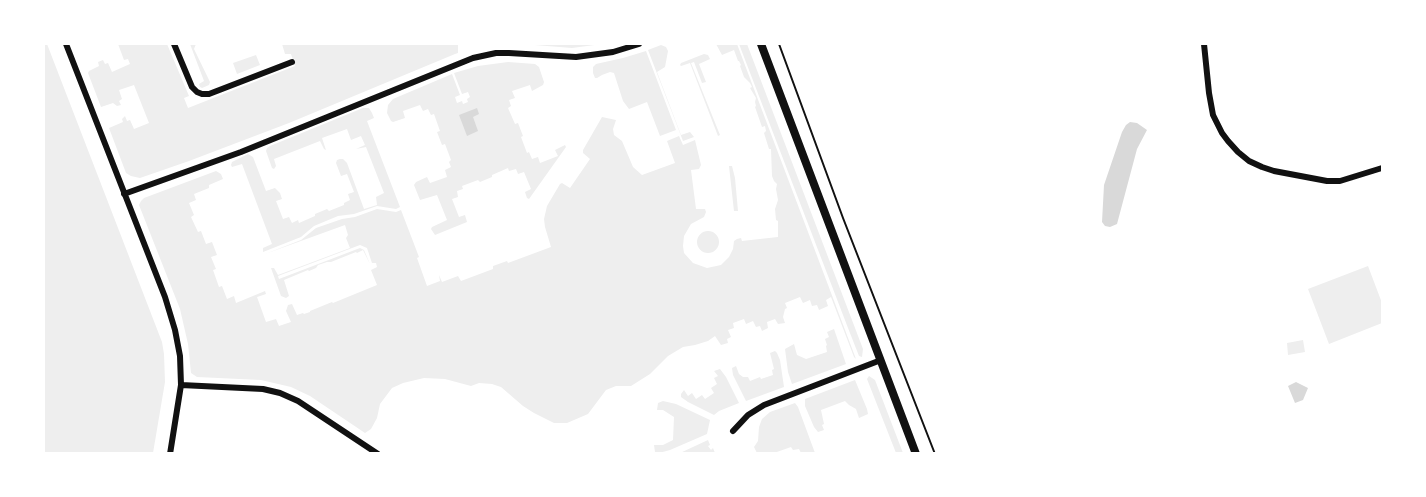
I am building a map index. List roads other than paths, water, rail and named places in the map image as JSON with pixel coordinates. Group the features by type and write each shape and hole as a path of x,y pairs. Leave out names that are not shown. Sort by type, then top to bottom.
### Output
{"street":[{"path":"66,44 173,323 178,344 181,385 170,453"},
{"path":"174,44 192,87 202,94 209,94 292,62"},
{"path":"124,194 235,154 484,55 509,53 576,57 613,52 639,44"},
{"path":"761,44 916,453"},
{"path":"1204,44 1213,115 1228,141 1249,161 1291,176 1327,182 1340,181 1383,168"},
{"path":"733,431 748,415 764,405 881,360"},
{"path":"181,385 263,389 280,393 298,401 378,453"}]}
